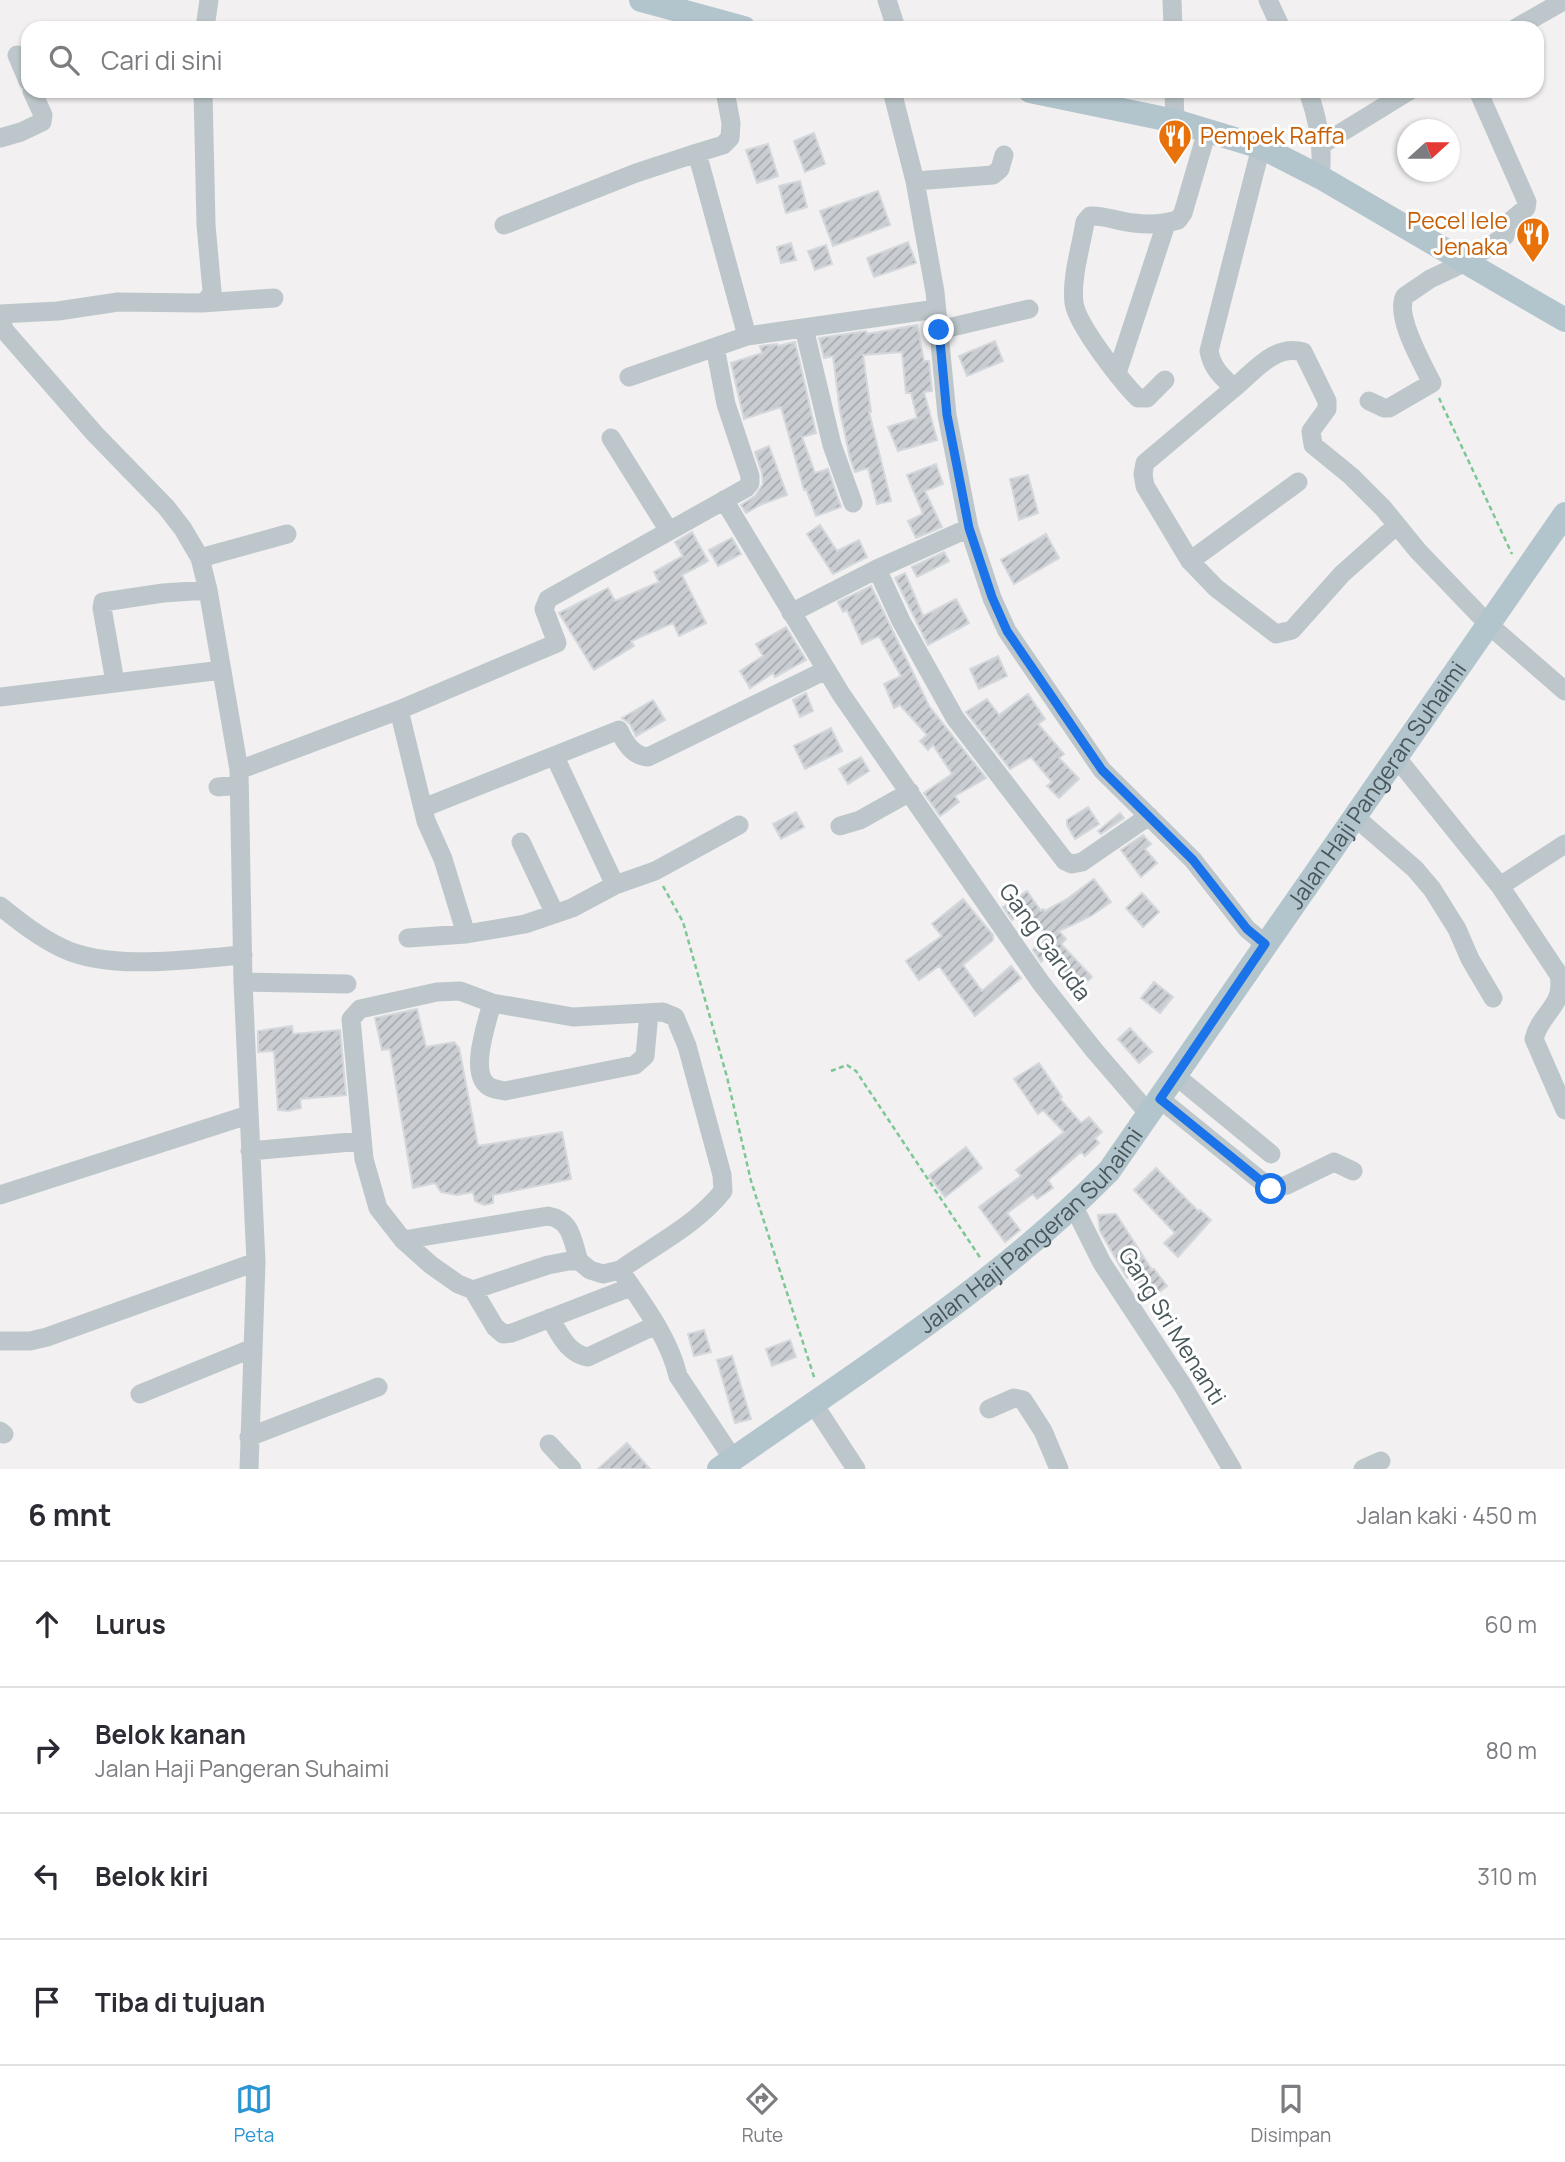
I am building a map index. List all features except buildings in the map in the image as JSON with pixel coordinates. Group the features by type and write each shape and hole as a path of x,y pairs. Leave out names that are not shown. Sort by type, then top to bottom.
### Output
{"main road":[{"path":"641,0 700,21"},
{"path":"1064,98 1175,121 1261,147 1320,177 1565,320"},
{"name":"Jalan Haji Pangeran Suhaimi","path":"732,1460 993,1276 1074,1207 1109,1171 1565,514"}],"street":[{"path":"206,21 209,0"},
{"path":"887,0 894,21"},
{"path":"1172,0 1173,21"},
{"path":"1268,0 1278,21"},
{"path":"1529,21 1565,1"},
{"path":"17,55 21,64"},
{"path":"0,138 42,122 43,115 35,98"},
{"path":"202,303 209,298 212,291 206,225 203,98"},
{"path":"504,225 636,173 723,145 730,138 731,123 726,98"},
{"path":"894,98 915,181 939,330 947,415 969,528 992,597 1007,631 1102,770 1193,860 1247,929 1265,944"},
{"path":"1174,98 1175,121"},
{"path":"1311,98 1316,112 1323,153 1320,177"},
{"path":"1321,145 1398,98"},
{"path":"1369,401 1389,408 1432,383 1413,345 1401,311 1402,301 1415,288 1466,262 1505,236 1507,224 1526,208 1527,202 1481,98"},
{"path":"1165,380 1147,398 1138,398 1083,326 1074,307 1074,293 1085,222 1090,216 1098,215 1134,223 1166,224 1178,220 1207,131"},
{"path":"1234,388 1210,362 1209,351 1261,147"},
{"path":"697,153 747,336"},
{"path":"915,181 993,175 1000,169 1004,155"},
{"path":"1117,373 1166,224"},
{"path":"244,1467 249,1437 256,1262 243,982 239,778 208,590 200,558 183,529 5,331 0,319 118,302 202,303 274,298"},
{"path":"629,377 747,336 936,309"},
{"path":"939,330 1029,309"},
{"path":"804,328 832,445 853,503"},
{"path":"218,787 557,643 544,609 548,599 750,483 726,404 715,347"},
{"path":"1397,525 1342,574 1292,630 1276,634 1216,588 1189,561 1145,486 1143,468 1145,463 1278,351 1292,349 1303,352 1327,401 1327,409 1311,431 1313,445 1351,476 1397,525 1418,551 1488,624 1565,691"},
{"path":"611,438 669,531"},
{"path":"1189,561 1298,482"},
{"name":"Gang Garuda","path":"724,500 826,670 1041,983 1094,1049 1154,1106 1271,1189 1287,1185 1334,1162 1353,1171"},
{"path":"790,613 877,569 969,528"},
{"path":"200,558 287,534"},
{"path":"877,569 901,621 955,718 1065,861 1082,862 1149,816"},
{"path":"115,682 103,602 163,593 208,590"},
{"path":"0,698 222,670"},
{"path":"423,808 619,730 625,742 635,752 648,757 826,670"},
{"path":"399,710 423,808 443,859 466,933"},
{"path":"555,757 615,885"},
{"path":"1396,757 1500,886 1559,975 1563,988 1562,996 1540,1025 1534,1039 1565,1110"},
{"path":"841,826 860,820 910,792"},
{"path":"1354,816 1415,869 1432,889 1457,929 1470,959 1493,998"},
{"path":"408,938 525,925 572,908 615,885 656,871 739,825"},
{"path":"521,842 555,914"},
{"path":"1500,886 1565,844"},
{"path":"0,906 33,931 66,950 100,958 140,962 243,955"},
{"path":"243,982 347,984"},
{"path":"460,990 492,1003 573,1017 649,1013 663,1012 675,1017 687,1046 722,1175 723,1191 711,1206 626,1279 550,1318 503,1334 495,1327 473,1290 458,1284 431,1265 403,1240 378,1208 364,1159 351,1019 360,1009 436,992 460,990"},
{"path":"492,1003 478,1063 481,1077 489,1086 505,1091 635,1065 645,1056 649,1013"},
{"path":"1176,1076 1271,1154"},
{"path":"0,1195 248,1115"},
{"path":"250,1151 362,1141"},
{"name":"Gang Sri Menanti","path":"1074,1207 1102,1263 1232,1469"},
{"path":"403,1240 548,1216 559,1218 566,1223 579,1261 590,1270 626,1279 656,1325 674,1360 689,1370 732,1460"},
{"path":"473,1290 548,1265 579,1261"},
{"path":"0,1341 30,1341 47,1337 256,1262"},
{"path":"550,1318 570,1350 588,1357 656,1325"},
{"path":"140,1394 253,1348"},
{"path":"249,1437 378,1387"},
{"path":"989,1409 1014,1398 1023,1400 1039,1424 1059,1469"},
{"path":"817,1400 856,1469"},
{"path":"549,1444 572,1469"}],"path":[{"path":"1432,383 1516,562 1525,571"},
{"path":"656,871 683,922 727,1077 751,1181 817,1400"},
{"path":"831,1072 847,1065 856,1071 993,1276"}],"place":[{"name":"Pempek Raffa","path":"1175,166"},
{"name":"Pecel lele Jenaka","path":"1533,264"}],"route":[{"path":"939,330 947,415 969,528 992,597 1007,631 1102,770 1193,860 1247,929 1265,944 1160,1099 1271,1189"}]}
